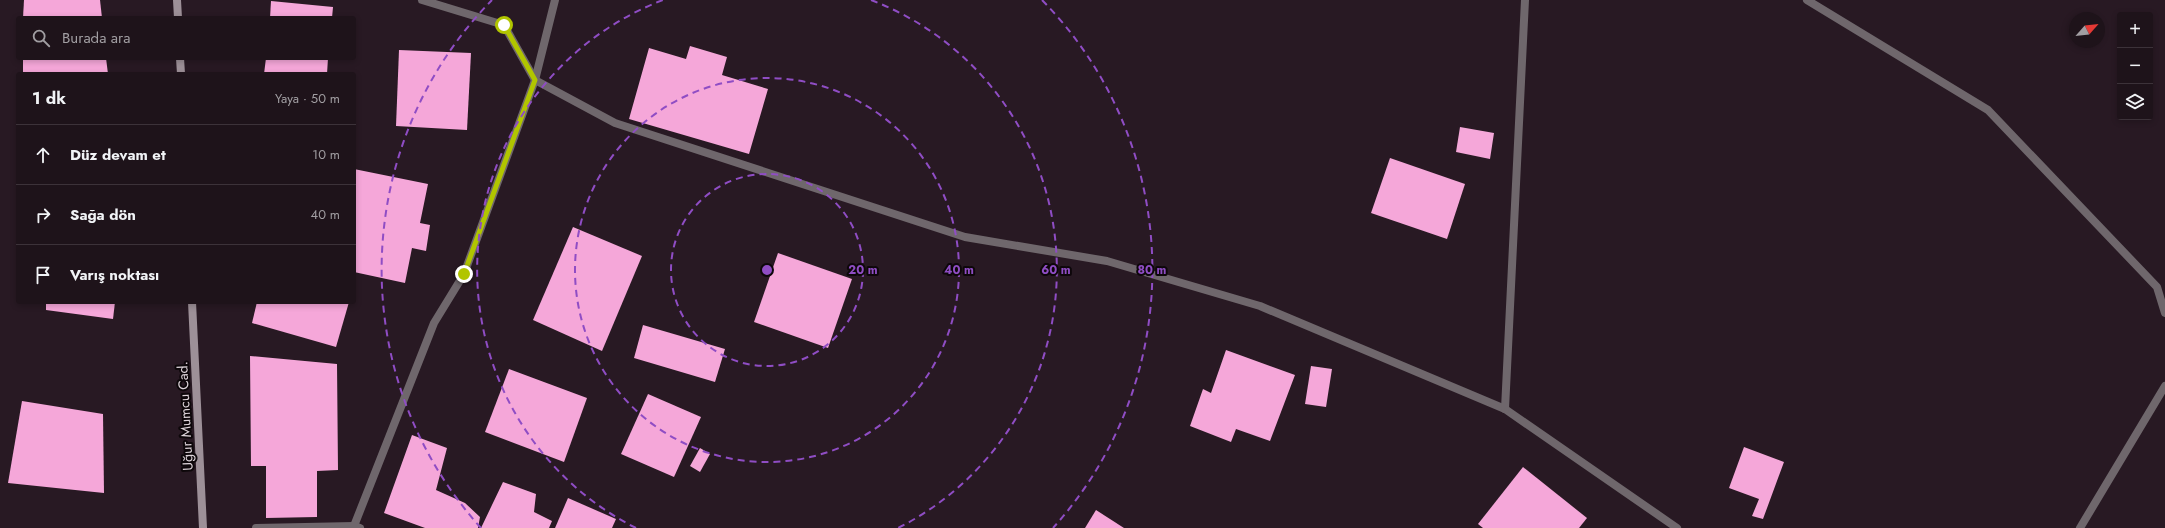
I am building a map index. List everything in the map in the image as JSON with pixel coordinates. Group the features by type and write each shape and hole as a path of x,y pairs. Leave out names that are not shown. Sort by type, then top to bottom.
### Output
{"street":[{"path":"177,0 178,16"},
{"path":"422,0 504,25 535,80 614,123 965,238 1107,261 1260,306 1505,409 1677,528"},
{"path":"256,528 357,527 434,323 464,274 535,80 555,0"},
{"path":"1505,409 1525,0"},
{"path":"1807,0 1988,110 2157,287 2165,313"},
{"path":"180,60 181,72"},
{"name":"Uğur Mumcu Cad.","path":"192,304 203,528"},
{"path":"2080,528 2165,386"}],"building":[{"path":"24,0 100,0 102,16 23,16"},
{"path":"271,1 333,7 332,16 270,16"},
{"path":"690,46 727,57 722,75 768,89 749,154 629,119 649,48 686,59"},
{"path":"399,50 471,53 467,130 396,126"},
{"path":"23,60 106,60 108,72 23,72"},
{"path":"266,60 328,60 327,72 264,72"},
{"path":"1460,127 1494,133 1490,159 1456,152"},
{"path":"1390,158 1465,184 1447,239 1371,213"},
{"path":"356,169 428,184 420,223 430,225 426,251 412,248 405,283 356,272"},
{"path":"573,227 642,256 602,351 533,320"},
{"path":"778,253 852,279 828,348 754,322"},
{"path":"46,304 115,304 113,319 46,310"},
{"path":"257,304 348,304 336,347 252,323"},
{"path":"643,325 725,349 715,382 634,358"},
{"path":"1226,350 1295,375 1270,441 1236,429 1231,442 1190,426 1203,389 1211,393"},
{"path":"250,356 337,364 338,470 317,471 317,517 266,518 266,466 251,466"},
{"path":"1311,366 1332,369 1326,407 1305,404"},
{"path":"509,369 587,398 564,462 485,432"},
{"path":"648,394 701,417 674,477 621,454"},
{"path":"22,401 103,414 104,493 8,483"},
{"path":"412,435 447,448 436,490 465,503 480,517 478,528 425,528 384,513"},
{"path":"1744,447 1784,462 1763,519 1752,516 1759,499 1729,488"},
{"path":"700,448 710,454 700,472 690,466"},
{"path":"1523,467 1587,518 1579,528 1483,528 1478,524"},
{"path":"503,482 536,494 534,512 552,521 549,528 481,528"},
{"path":"568,498 616,519 612,528 555,528"},
{"path":"1096,510 1124,528 1085,528"}],"route":[{"path":"464,274 535,80 504,25"}]}
